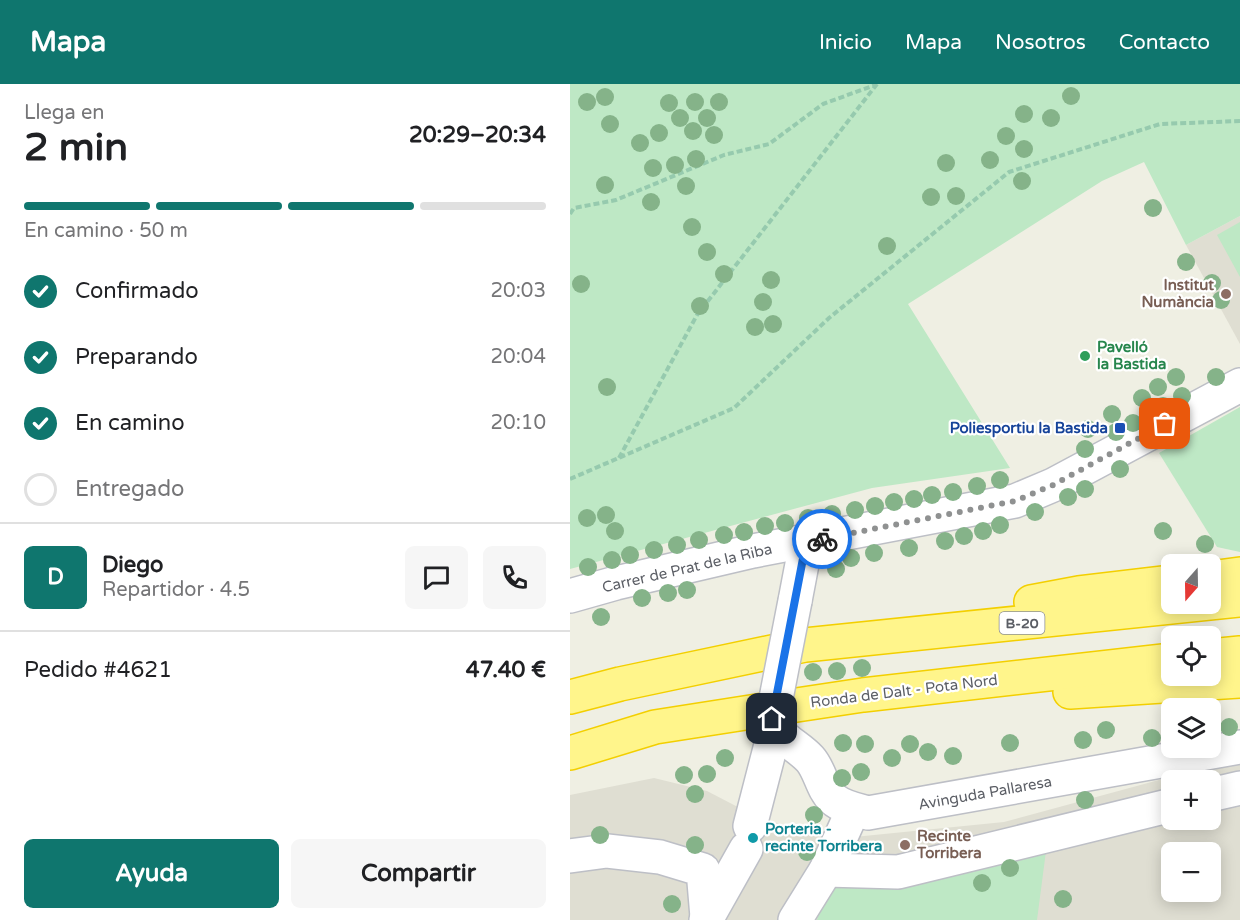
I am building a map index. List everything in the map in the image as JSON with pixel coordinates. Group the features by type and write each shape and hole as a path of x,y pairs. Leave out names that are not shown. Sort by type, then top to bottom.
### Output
{"highway":[{"path":"1221,577 1240,574"},
{"path":"805,645 1079,593 1161,583"},
{"name":"B-20","path":"570,698 653,676 805,645 1240,600"},
{"path":"1221,655 1240,653"},
{"name":"Ronda de Dalt - Pota Nord","path":"570,753 655,727 779,718 863,695 1161,661"},
{"path":"779,718 1240,681"}],"street":[{"name":"Carrer de Prat de la Riba","path":"570,596 680,567 1015,501 1053,485 1240,385"},
{"path":"709,919 748,837 779,718 795,601 806,543"},
{"path":"779,718 786,741 810,759 833,799 853,810 826,870 795,920"},
{"name":"Avinguda Pallaresa","path":"853,810 868,813 1240,747"},
{"path":"1221,792 1240,788"},
{"path":"826,870 898,872 1161,808"},
{"path":"570,856 607,851 660,857 703,870 709,919"}],"path":[{"path":"570,214 574,208 616,200 724,155 769,144 824,104 876,84"},
{"path":"619,458 697,315 876,84"},
{"path":"570,479 734,408 829,318 1009,172 1160,124 1240,121"}],"shaded area":[{"name":"Institut Numància","path":"1240,216 1240,344 1186,245"},
{"name":"Recinte Torribera","path":"1240,758 1240,920 570,920 570,795 654,778 707,791 759,818 834,839 1004,822 1161,779 1161,830 1221,830 1221,770 1196,770"}],"green space":[{"path":"570,84 1240,84 1240,216 1186,245 1144,162 1102,181 908,304 1010,468 872,488 570,569"},
{"path":"1240,222 1240,277 1217,235"},
{"path":"1240,407 1240,552 1217,547 1159,453"},
{"path":"1046,851 1037,920 817,920 827,886"}],"way so far":[{"path":"822,539 1015,501 1053,485 1165,424"}],"place":[{"name":"Institut Numància","path":"1226,294"},
{"name":"Pavelló la Bastida","path":"1085,356"},
{"name":"Poliesportiu la Bastida","path":"1120,428"},
{"name":"Porteria - recinte Torribera","path":"753,838"},
{"name":"Recinte Torribera","path":"905,845"}],"route":[{"path":"772,719 806,543 822,539"}]}
